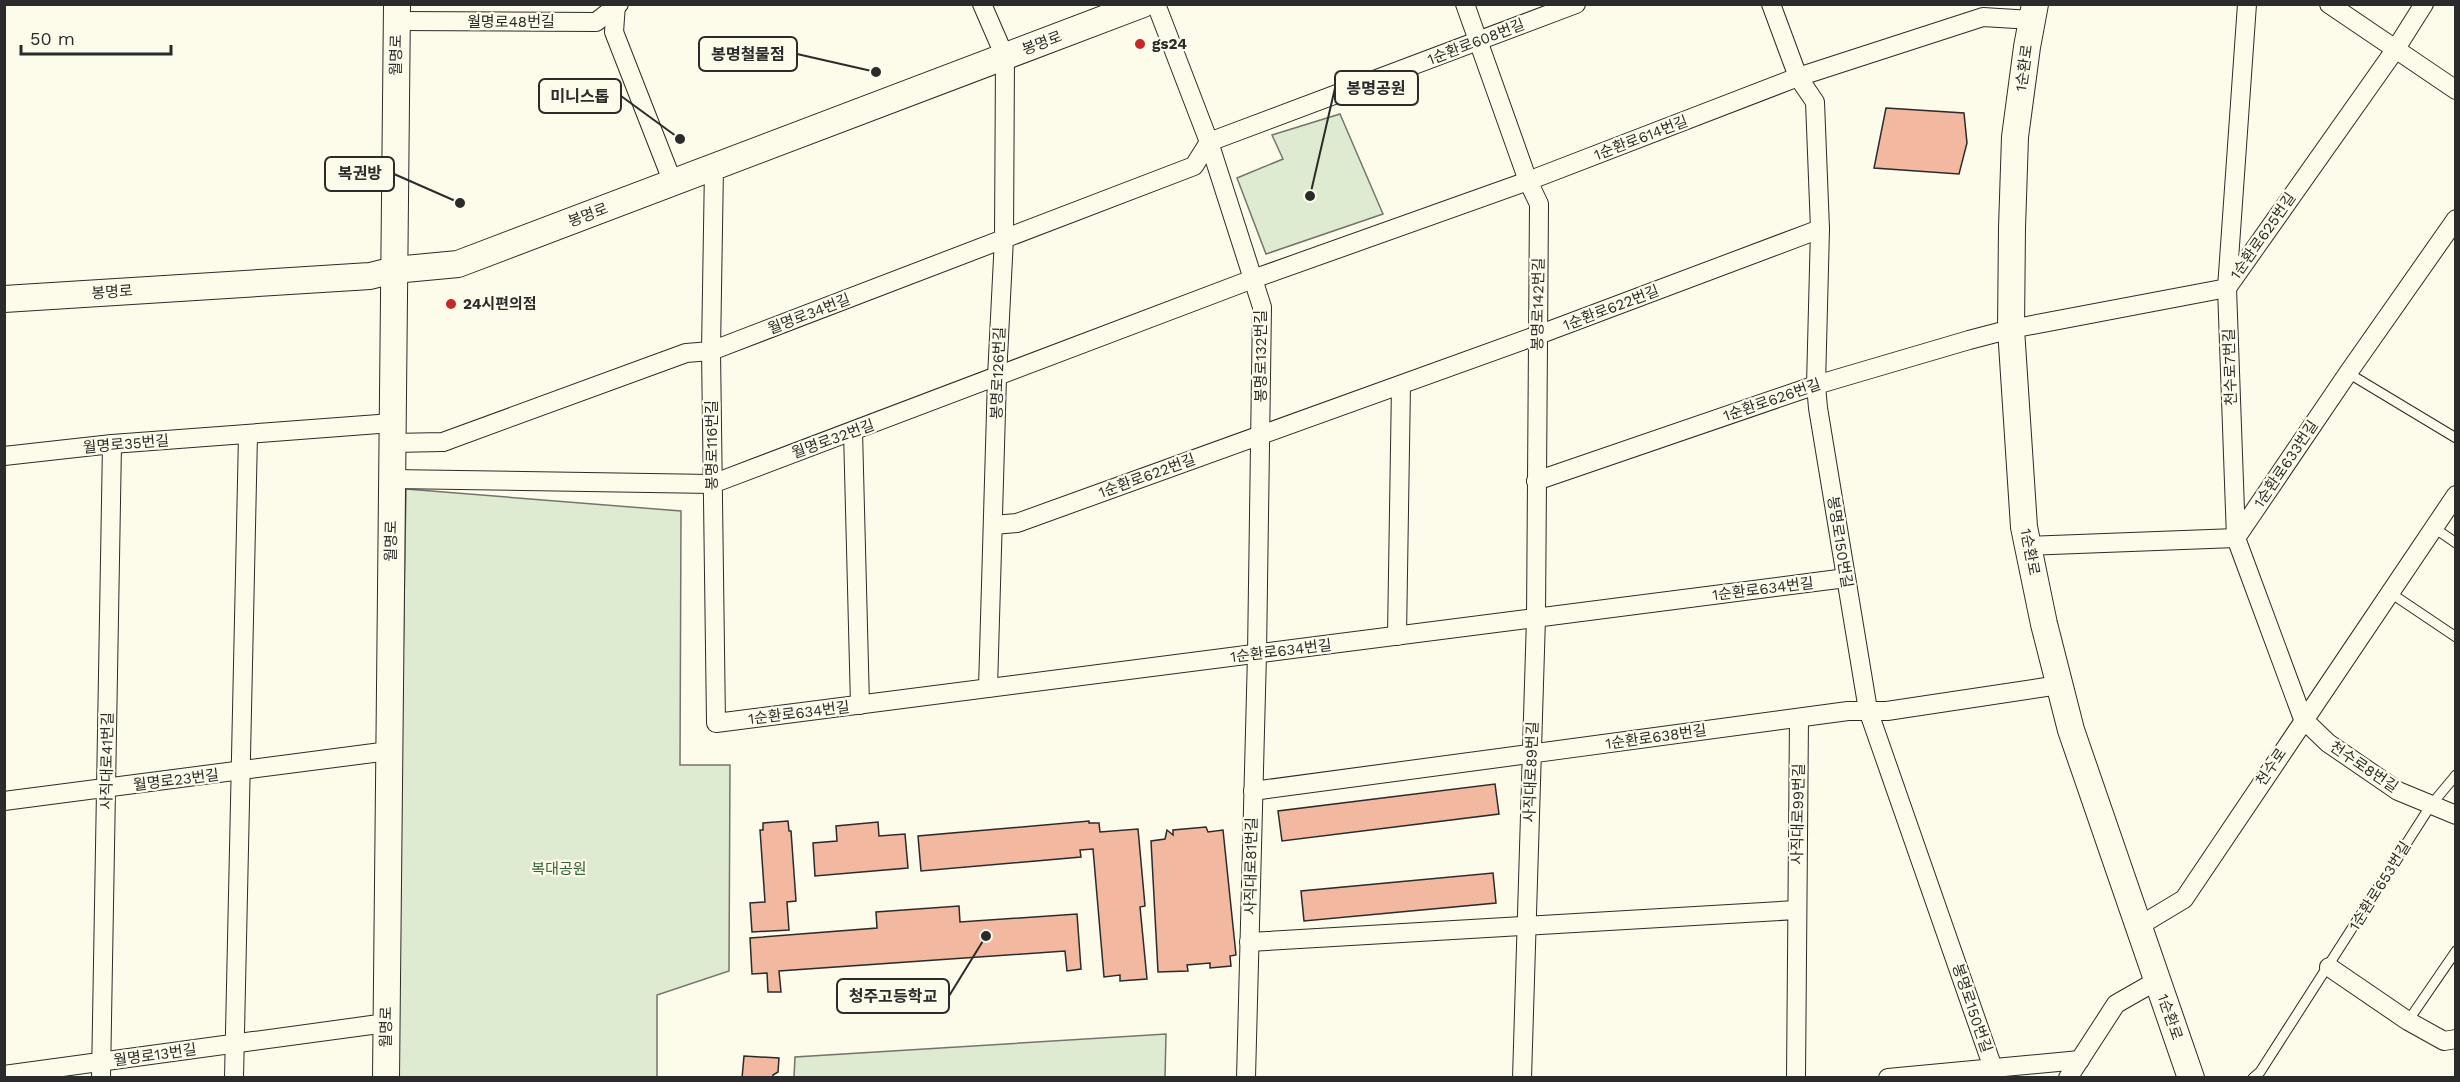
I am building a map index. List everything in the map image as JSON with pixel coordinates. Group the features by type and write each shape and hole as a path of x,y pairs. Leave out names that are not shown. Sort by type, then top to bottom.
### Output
{"street":[{"path":"982,4 1005,57"},
{"name":"봉명로","path":"4,299 370,276 394,270 458,264 1143,4"},
{"name":"봉명로132번길","path":"1156,4 1209,142 1262,307 1257,654"},
{"name":"봉명로142번길","path":"1465,4 1528,181 1539,204 1536,618"},
{"name":"1순환로608번길","path":"1209,142 1576,4"},
{"name":"봉명로150번길","path":"1771,4 1798,77 1815,102 1820,229 1816,384 1868,710 1992,1068"},
{"name":"천수로7번길","path":"2247,4 2227,288 2236,538 2303,719"},
{"path":"2330,4 2456,90"},
{"name":"1순환로625번길","path":"2011,329 2227,288 2395,50 2424,4"},
{"path":"617,5 614,32 673,183"},
{"name":"월명로48번길","path":"397,13 596,22 617,5"},
{"name":"1순환로614번길","path":"1253,279 1528,181 1798,77 1983,17 2033,12"},
{"name":"1순환로","path":"2033,12 2015,137 2011,329 2024,526 2044,624 2071,730 2191,1077"},
{"name":"월명로","path":"386,1077 397,13"},
{"name":"봉명로126번길","path":"988,688 997,377 1004,238 1005,57"},
{"name":"월명로34번길","path":"392,433 442,442 686,353 711,351 1194,166 1209,142"},
{"name":"봉명로116번길","path":"714,167 711,351 716,723"},
{"name":"1순환로633번길","path":"2236,538 2456,219"},
{"name":"1순환로622번길","path":"993,525 1017,523 1538,335 1820,229"},
{"name":"월명로32번길","path":"392,479 712,484 1253,279"},
{"name":"1순환로626번길","path":"1536,482 1816,384 2011,329"},
{"path":"1397,636 1401,385"},
{"path":"853,431 860,705"},
{"name":"월명로35번길","path":"4,456 112,444 248,435 392,433"},
{"name":"월명로23번길","path":"234,1044 248,435"},
{"name":"사직대로41번길","path":"101,1070 112,444"},
{"name":"천수로","path":"2139,926 2184,899 2303,719 2456,495"},
{"path":"2028,546 2236,538"},
{"name":"1순환로634번길","path":"716,723 1846,578"},
{"name":"사직대로89번길","path":"1522,1077 1536,618"},
{"name":"사직대로81번길","path":"1246,1077 1257,654"},
{"name":"1순환로638번길","path":"1253,791 1799,718 1868,710 1887,711 2060,685"},
{"name":"사직대로99번길","path":"1796,1077 1799,718"},
{"name":"천수로8번길","path":"2303,719 2328,742 2398,791 2456,815"},
{"name":"월명로23번길","path":"4,801 389,752"},
{"path":"1249,942 1797,910"},
{"path":"2329,967 2408,1022 2450,1040"},
{"path":"2068,1077 2116,1004 2158,980"},
{"name":"월명로13번길","path":"4,1075 101,1070 234,1044 386,1023"},
{"path":"234,1044 234,1077"},
{"path":"1888,1077 2080,1060"}],"lane":[{"path":"2348,373 2456,438"},
{"path":"2433,527 2456,543"},
{"path":"2389,592 2456,637"},
{"path":"2431,805 2456,775"},
{"name":"1순환로653번길","path":"2253,1077 2260,1072 2329,967 2431,805"},
{"path":"2408,1022 2456,951"}],"green space":[{"path":"1340,114 1383,214 1266,254 1237,178 1283,159 1272,135"},
{"name":"복대공원","path":"406,489 681,511 680,765 730,765 729,971 657,995 657,1077 396,1078"},
{"path":"1166,1034 1165,1077 794,1077 795,1057"}],"building":[{"path":"1886,108 1964,113 1967,143 1959,174 1874,168"},
{"path":"1495,784 1499,814 1282,841 1278,811"},
{"path":"788,821 789,831 791,831 796,901 787,902 789,930 752,932 750,903 765,902 760,830 763,830 763,823"},
{"path":"1089,821 1089,823 1099,823 1100,832 1138,829 1145,906 1140,907 1147,979 1120,981 1120,975 1104,977 1093,849 1080,850 1081,857 921,871 918,836"},
{"path":"878,822 879,836 905,834 908,868 815,876 813,843 837,841 836,826"},
{"path":"1206,827 1208,832 1223,830 1236,955 1230,956 1231,966 1210,968 1210,963 1187,965 1188,971 1158,972 1151,841 1165,839 1167,830 1173,835 1173,830"},
{"path":"1493,873 1496,903 1304,921 1301,891"},
{"path":"959,906 960,922 1077,914 1081,969 1067,971 1065,951 779,971 781,992 768,992 767,973 752,974 750,938 877,928 876,912"},
{"path":"744,1056 779,1058 778,1072 773,1075 773,1078 742,1078"}],"place":[{"name":"gs24","path":"1140,44"},
{"name":"봉명철물점","path":"876,72"},
{"name":"미니스톱","path":"680,139"},
{"name":"봉명공원","path":"1310,196"},
{"name":"복권방","path":"460,203"},
{"name":"24시편의점","path":"451,304"},
{"name":"청주고등학교","path":"986,936"}]}
